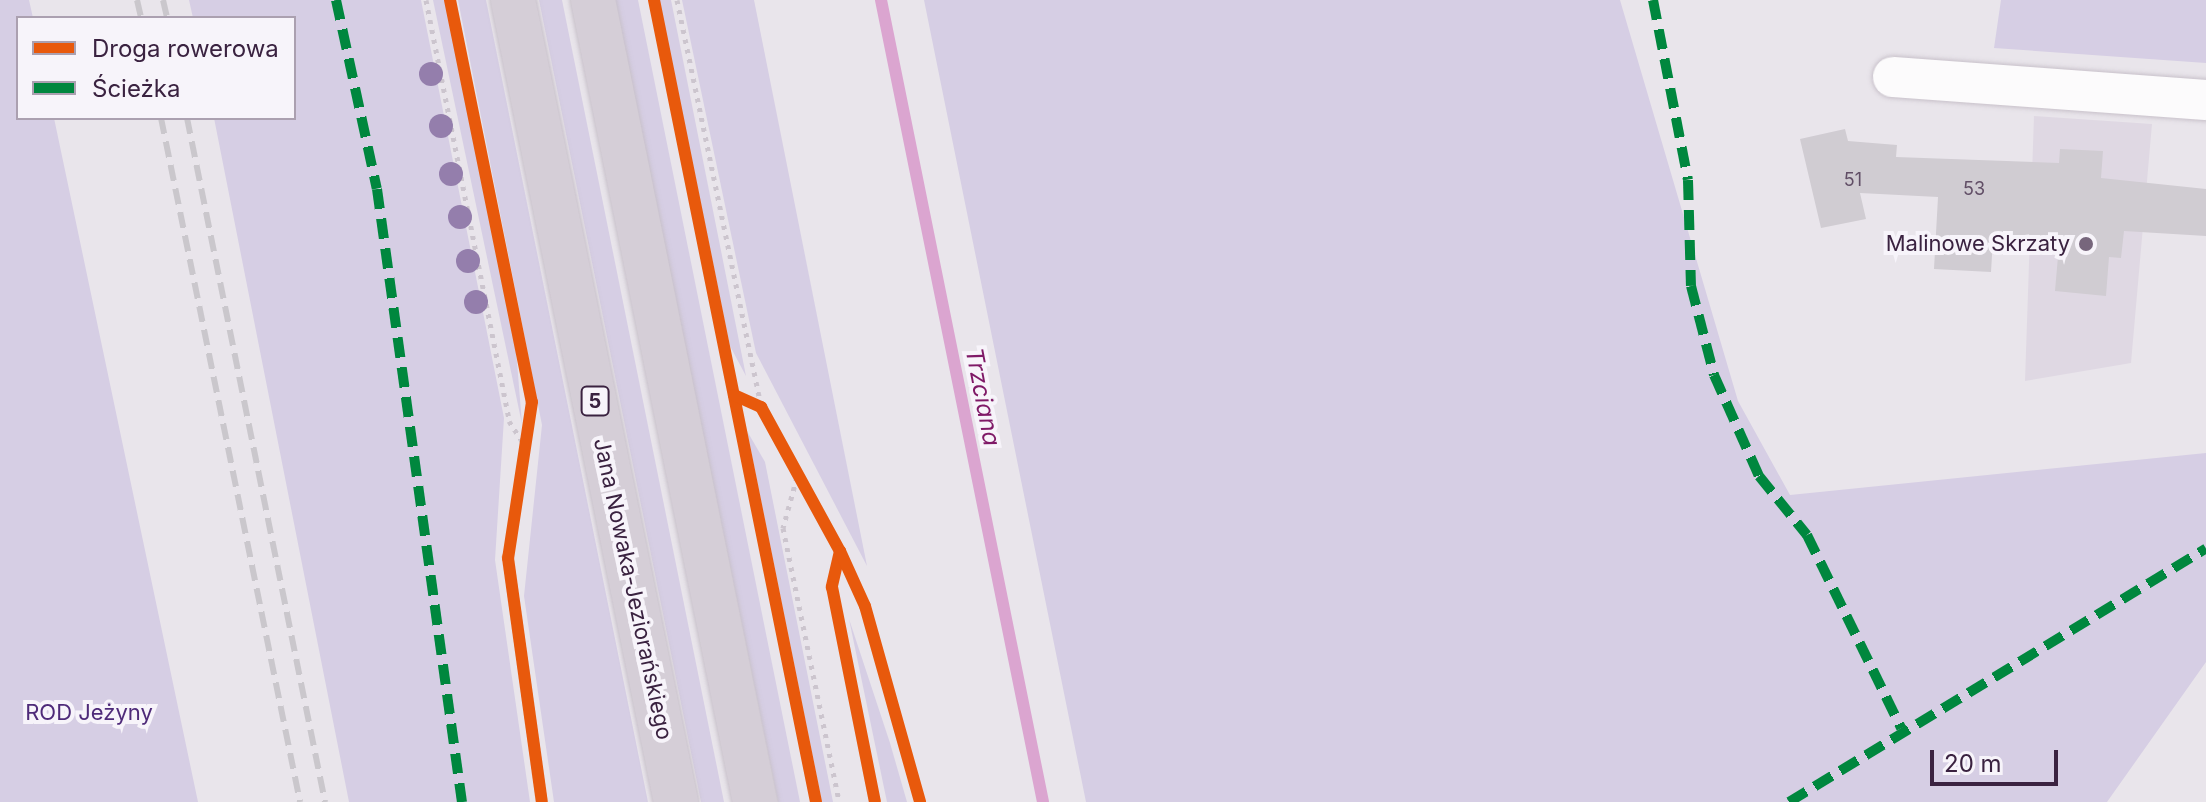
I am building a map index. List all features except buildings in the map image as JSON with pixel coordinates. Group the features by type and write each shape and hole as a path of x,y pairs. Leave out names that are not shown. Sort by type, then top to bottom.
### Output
{"main road":[{"name":"Jana Nowaka-Jeziorańskiego","path":"513,0 676,802"},
{"path":"593,0 755,802"}],"street":[{"path":"1893,77 2206,100"}],"path":[{"path":"426,0 509,421 525,446"},
{"path":"677,0 761,407"},
{"path":"746,396 761,407"},
{"path":"525,446 533,423"},
{"path":"797,477 783,528 839,802"}],"shaded area":[{"name":"Malinowe Skrzaty","path":"2034,116 2152,124 2131,363 2025,381"}],"green space":[{"name":"ROD Jeżyny","path":"0,0 29,0 33,16 16,16 16,120 54,120 198,802 0,802"},
{"path":"189,0 421,0 504,418 495,560 530,802 349,802 214,120 296,120 296,16 193,16"},
{"path":"433,0 445,0 516,350 522,424"},
{"path":"458,0 486,0 648,802 554,802 524,596 542,425"},
{"path":"539,0 562,0 724,802 701,802"},
{"path":"615,0 638,0 800,802 778,802"},
{"path":"659,0 671,0 746,376 730,346"},
{"path":"682,0 754,0 867,566 756,353"},
{"path":"924,0 1620,0 1738,401 1790,495 2206,453 2206,662 2107,802 1086,802"},
{"path":"2001,0 2206,0 2206,63 1994,48"},
{"path":"747,431 765,462 833,802 822,802"},
{"path":"849,619 890,743 907,802 887,802"}],"waterway":[{"name":"Trzciana","path":"881,0 1043,802"}],"railway":[{"path":"137,0 141,16"},
{"path":"163,0 167,16"},
{"path":"161,120 300,802"},
{"path":"187,120 325,802"}],"marked path":[{"path":"336,0 377,189 462,802"},
{"path":"1653,0 1688,180 1691,286 1714,375 1759,476 1807,535 1901,728"},
{"path":"1789,802 2206,548"}],"cycle path":[{"path":"450,0 532,402 508,558 542,802"},
{"path":"654,0 816,802"},
{"path":"734,395 761,407 840,551 832,587 875,802"},
{"path":"840,551 865,606 920,802"}],"place":[{"name":"Malinowe Skrzaty","path":"2086,244"}]}
